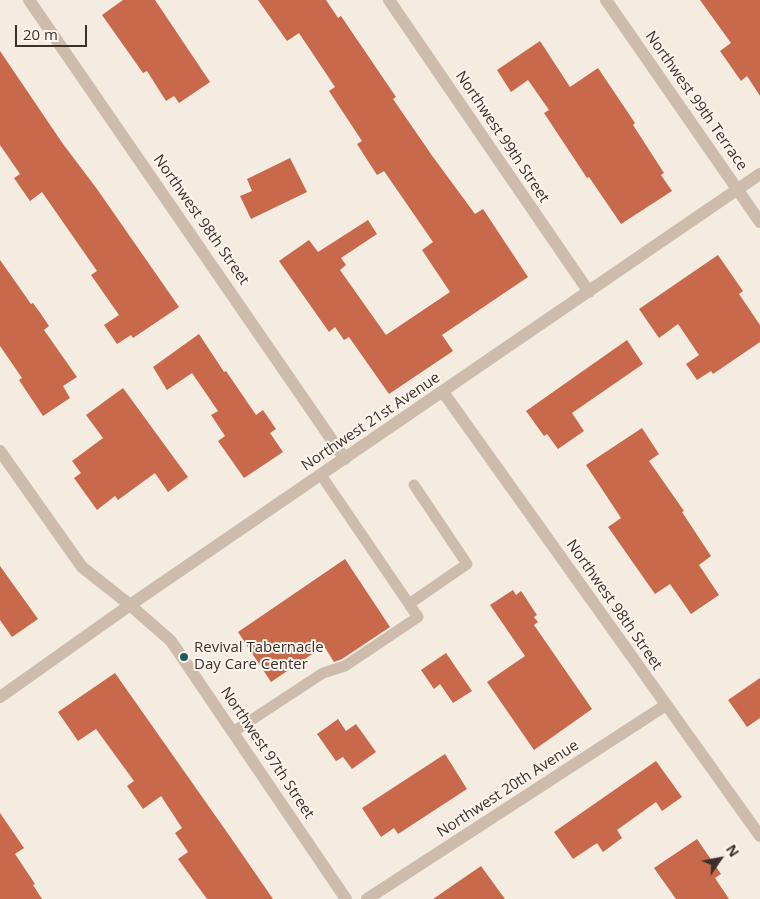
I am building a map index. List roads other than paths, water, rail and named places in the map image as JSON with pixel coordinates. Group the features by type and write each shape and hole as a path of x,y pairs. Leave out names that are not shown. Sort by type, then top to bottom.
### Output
{"street":[{"name":"Northwest 98th Street","path":"30,0 345,458"},
{"name":"Northwest 99th Street","path":"388,0 589,292"},
{"name":"Northwest 99th Terrace","path":"606,0 760,222"},
{"name":"Northwest 21st Avenue","path":"0,697 130,605 760,174"},
{"name":"Northwest 98th Street","path":"443,392 760,836"},
{"name":"Northwest 97th Street","path":"0,451 82,567 171,641 346,899"},
{"name":"Northwest 20th Avenue","path":"367,899 666,706"}],"lane":[{"path":"233,732 323,673 345,666 418,617 321,475"},
{"path":"409,604 467,564 414,485"}],"place":[{"name":"Revival Tabernacle Day Care Center","path":"184,657"}]}
